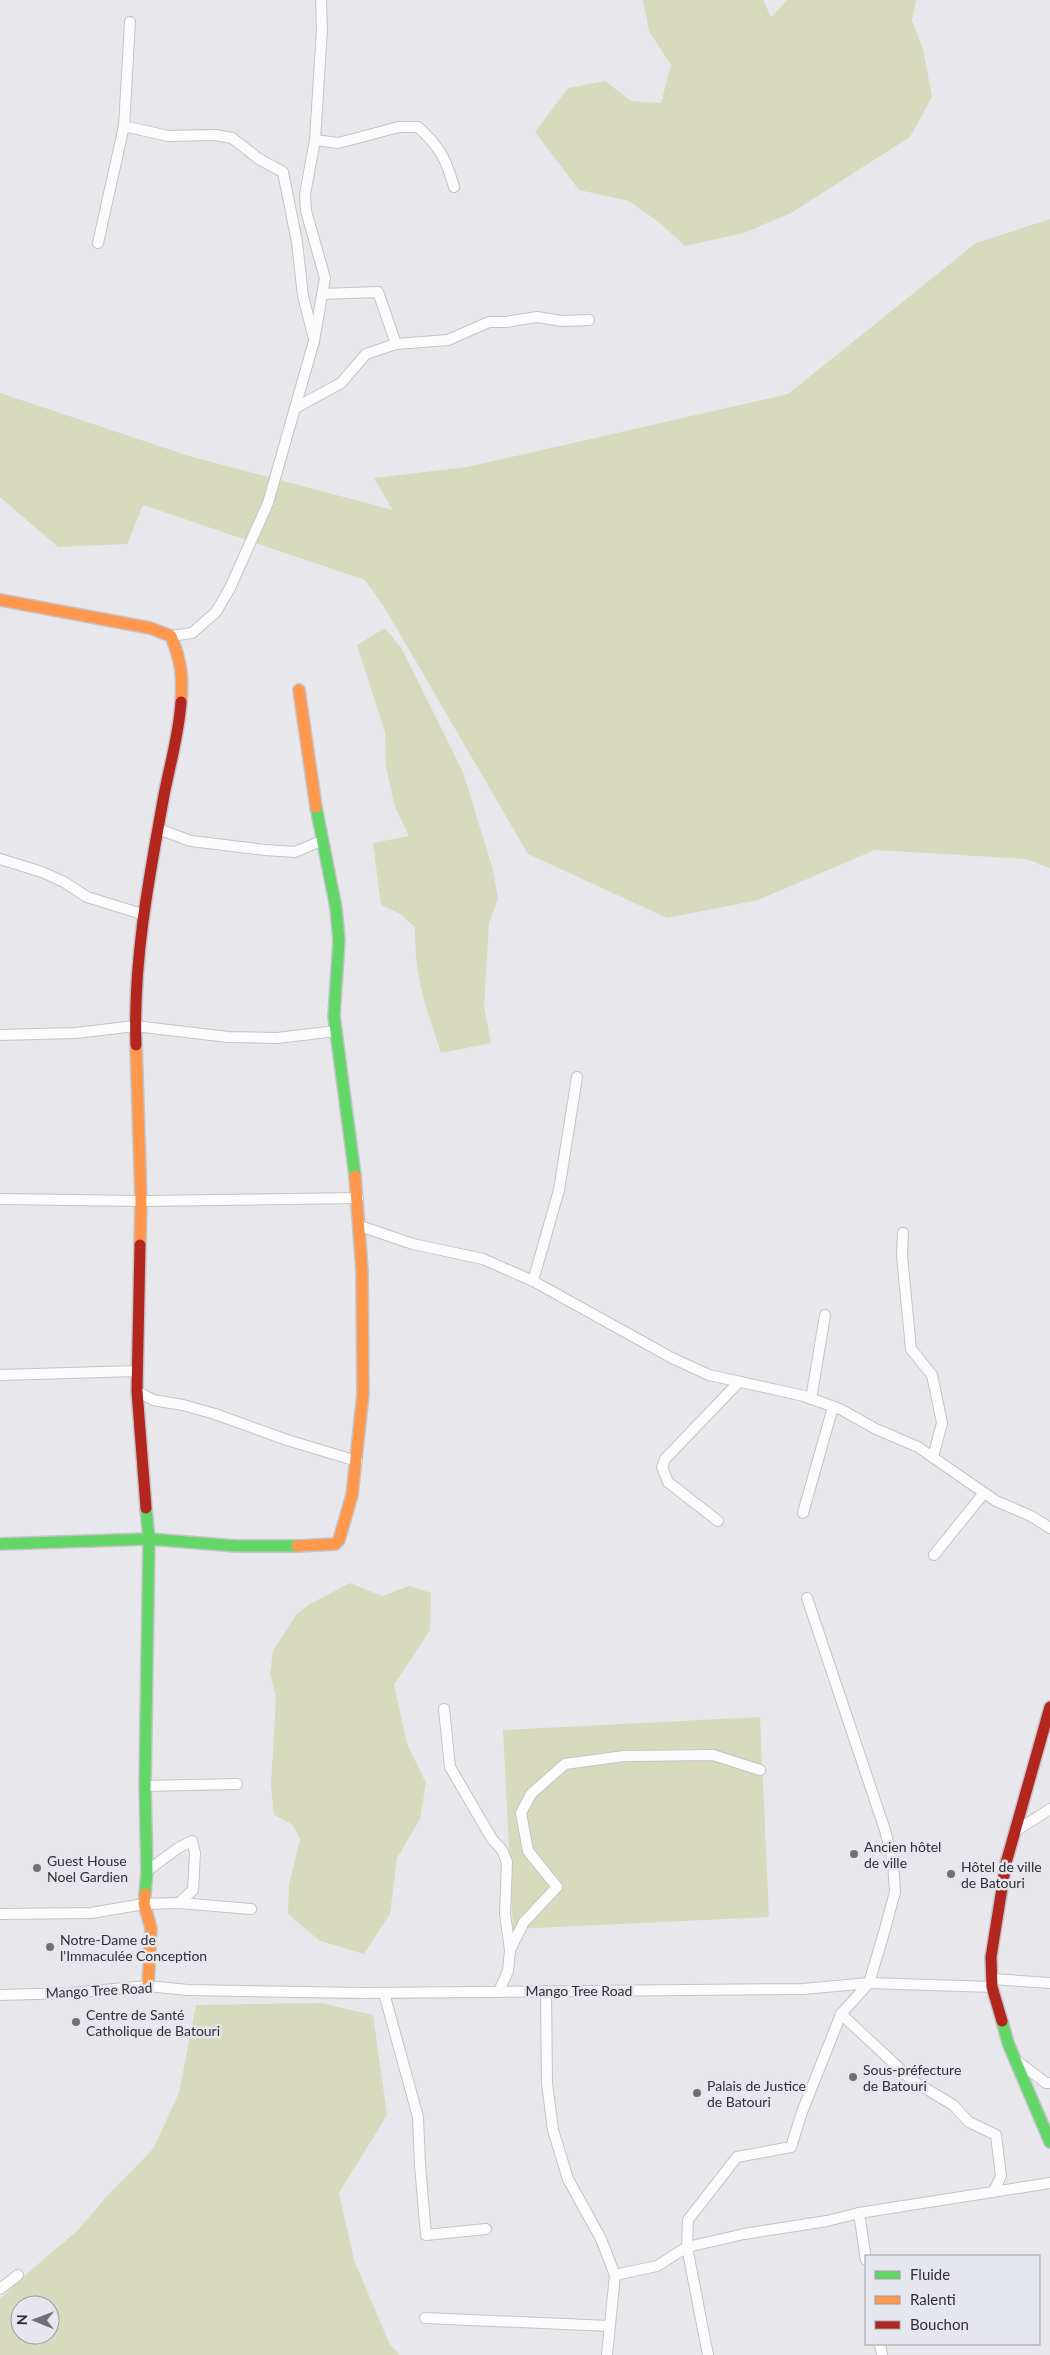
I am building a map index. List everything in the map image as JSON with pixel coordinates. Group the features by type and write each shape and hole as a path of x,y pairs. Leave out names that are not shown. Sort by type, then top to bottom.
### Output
{"street":[{"path":"0,600 113,620 150,628 171,636 192,633 216,612 230,588 268,503 297,407 314,341 322,294 324,271 306,212 305,194 315,140 322,29 321,0"},
{"path":"98,243 124,126 130,22"},
{"path":"124,126 168,136 215,134 232,138 259,159 283,172 298,242 303,296 314,341"},
{"path":"315,140 338,143 399,127 418,127 433,140 446,158 454,187"},
{"path":"322,294 378,292 396,344"},
{"path":"297,407 341,383 366,354 396,344 448,340 489,322 506,322 537,316 562,320 589,320"},
{"path":"148,1986 151,1928 144,1904 147,1871 145,1786 150,1539 137,1391 141,1201 135,1026 142,914 179,729 182,686 181,660 171,636"},
{"path":"0,1544 150,1539 236,1546 325,1546 335,1544 339,1540 345,1521 357,1460 363,1394 360,1226 334,1016 339,940 336,908 321,841 299,690"},
{"path":"158,829 191,841 265,850 295,852 321,841"},
{"path":"0,859 42,872 64,882 87,897 142,914"},
{"path":"0,1034 76,1033 135,1026 228,1037 277,1038 336,1031"},
{"path":"533,1281 559,1190 577,1077"},
{"path":"0,1199 141,1201 358,1198"},
{"path":"360,1226 413,1244 468,1254 533,1281 672,1358 709,1375 812,1399 833,1406 876,1429 918,1447 996,1501 1031,1516 1050,1528"},
{"path":"902,1233 902,1256 911,1349 932,1375 942,1424 933,1456"},
{"path":"812,1399 825,1315"},
{"path":"0,1375 138,1372"},
{"path":"718,1521 668,1482 662,1466 665,1459 739,1382"},
{"path":"137,1391 153,1400 183,1405 215,1414 287,1440 357,1460"},
{"path":"803,1513 833,1406"},
{"path":"934,1555 984,1493"},
{"path":"708,2355 687,2247 688,2220 737,2157 791,2147 802,2112 841,2014 869,1983 895,1892 893,1862 877,1803 807,1598"},
{"path":"1050,1707 1014,1832 999,1896 991,1957 992,1983 1016,2061 1050,2142"},
{"path":"444,1709 450,1767 492,1839 506,1858 505,1914 510,1950 508,1970 499,1991"},
{"path":"510,1950 524,1922 557,1887 528,1851 521,1813 531,1794 556,1771 566,1764 624,1756 714,1755 760,1770"},
{"path":"145,1786 237,1784"},
{"path":"1014,1832 1050,1809"},
{"path":"147,1871 178,1848 192,1841 195,1853 193,1890 179,1903"},
{"path":"0,1914 91,1913 144,1904 179,1903 252,1909"},
{"name":"Mango Tree Road","path":"0,1995 69,1993 148,1986 188,1990 384,1993 803,1989 869,1983 1050,1983"},
{"path":"546,1991 547,2083 553,2130 568,2179 602,2239 615,2275 607,2355"},
{"path":"384,1993 418,2117 426,2235 486,2229"},
{"path":"841,2014 913,2081 953,2105 969,2122 996,2135 1001,2176 994,2191"},
{"path":"1016,2061 1046,2083 1050,2083"},
{"path":"615,2275 657,2266 687,2247 744,2234 827,2221 859,2213 1050,2183"},
{"path":"859,2213 865,2255"},
{"path":"0,2289 18,2275"},
{"path":"425,2318 609,2326"}],"green space":[{"path":"643,0 763,0 771,17 787,0 916,0 912,20 923,49 932,97 910,137 791,213 744,233 685,246 660,223 629,201 579,190 535,132 568,88 605,81 631,101 661,103 671,65 649,31"},
{"path":"1050,219 1050,868 1026,859 875,850 758,900 667,918 528,854 386,610 365,580 143,505 127,544 58,547 0,497 0,393 189,456 393,510 374,478 467,467 788,394 976,243"},
{"path":"385,628 402,649 463,772 493,870 498,899 489,923 484,1006 491,1043 441,1053 422,991 415,945 415,927 400,914 381,905 373,843 409,836 395,807 386,767 385,732 357,645"},
{"path":"350,1583 382,1596 409,1586 431,1593 430,1630 394,1685 407,1744 426,1783 420,1819 397,1858 390,1914 364,1954 320,1941 288,1914 289,1885 300,1839 293,1825 274,1815 271,1784 276,1698 270,1673 273,1651 296,1615 308,1605"},
{"path":"760,1717 769,1917 513,1929 503,1730"},
{"path":"321,2003 373,2015 387,2115 339,2193 354,2260 390,2345 400,2355 0,2355 0,2299 76,2232 110,2193 153,2149 179,2093 196,2005"}],"traffic: fast":[{"path":"316,807 336,908 339,940 334,1016 355,1176"},
{"path":"145,1894 147,1871 145,1786 149,1539 146,1508"},
{"path":"0,1544 149,1539 236,1546 297,1546"},
{"path":"1002,2021 1008,2043 1050,2142"}],"traffic: slow":[{"path":"0,600 150,628 171,636 180,668 182,684 181,702"},
{"path":"299,690 316,807"},
{"path":"136,1045 141,1201 140,1245"},
{"path":"297,1546 335,1544 339,1540 352,1495 363,1394 362,1271 355,1176"},
{"path":"145,1894 144,1904 151,1928 148,1986"}],"traffic: jam":[{"path":"136,1045 137,982 143,919 181,702"},
{"path":"140,1245 137,1391 146,1508"},
{"path":"1002,2021 992,1987 991,1957 1006,1863 1050,1707"}],"place":[{"name":"Ancien hôtel de ville","path":"854,1854"},
{"name":"Guest House Noel Gardien","path":"37,1868"},
{"name":"Hôtel de ville de Batouri","path":"951,1874"},
{"name":"Notre-Dame de l'Immaculée Conception","path":"50,1947"},
{"name":"Centre de Santé Catholique de Batouri","path":"76,2022"},
{"name":"Sous-préfecture de Batouri","path":"853,2077"},
{"name":"Palais de Justice de Batouri","path":"697,2093"}]}
